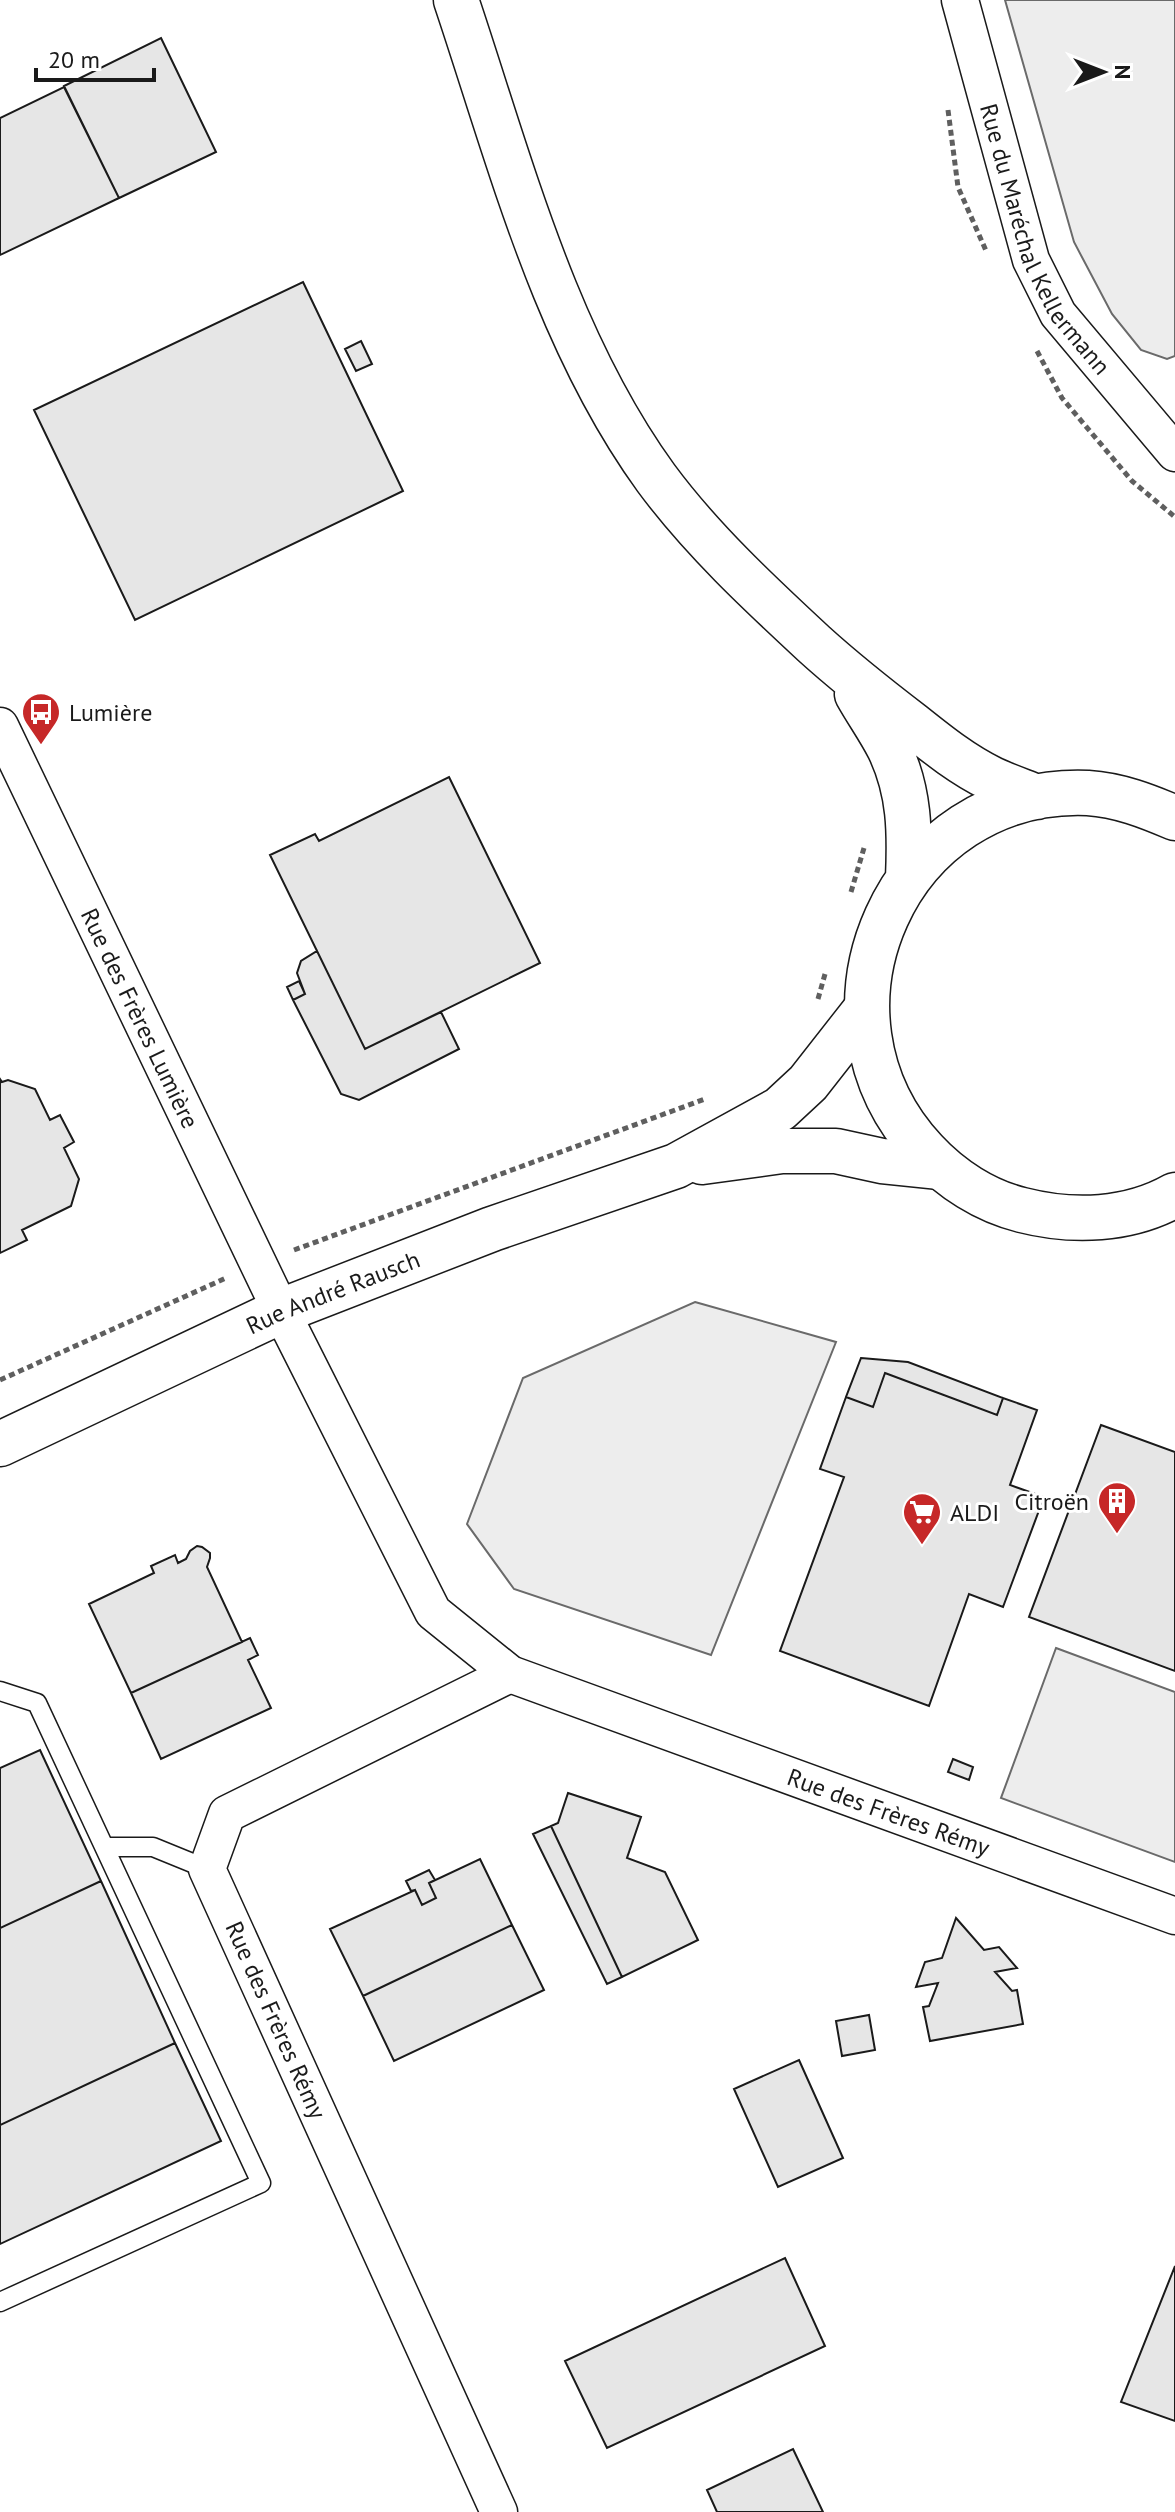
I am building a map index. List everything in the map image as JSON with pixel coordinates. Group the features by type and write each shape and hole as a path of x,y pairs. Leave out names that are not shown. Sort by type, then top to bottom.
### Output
{"main road":[{"path":"456,0 531,225 568,322 611,408 657,478 703,534 762,596 843,671 950,755 991,779 1037,797"},
{"path":"843,671 890,749 905,792 910,834 908,879"},
{"path":"1175,818 1139,802 1088,793 1037,797 1000,808 965,826 934,850 908,879 884,919 871,963 866,1009 871,1054 886,1096 909,1134 940,1167 973,1191 1009,1207 1048,1217 1088,1218 1128,1213 1175,1195"},
{"name":"Rue André Rausch","path":"0,1444 281,1311 492,1229 676,1166 780,1109 808,1083 866,1009"},
{"name":"Rue André Rausch","path":"676,1166 782,1151 836,1151 882,1161 940,1167"},
{"path":"1128,1213 1175,1228"}],"street":[{"name":"Rue du Maréchal Kellermann","path":"960,0 1031,260 1058,314 1174,448"},
{"name":"Rue des Frères Lumière","path":"0,726 281,1311"},
{"name":"Rue des Frères Rémy","path":"281,1311 433,1612 510,1674 1175,1916"},
{"path":"207,1869 227,1814 510,1674"},
{"name":"Rue des Frères Rémy","path":"207,1869 499,2512"}],"lane":[{"path":"0,1691 37,1703 261,2183 0,2302"},
{"path":"106,1847 153,1847 207,1869"}],"path":[{"path":"846,905 866,838"},
{"path":"815,1008 829,962"},
{"path":"0,1380 258,1263 712,1096"}],"shaded area":[{"path":"1005,0 1175,0 1175,356 1167,359 1141,350 1112,314 1074,242"},
{"path":"695,1302 836,1342 711,1655 514,1589 467,1524 523,1378"},
{"path":"1056,1648 1175,1692 1175,1862 1001,1798"}],"building":[{"path":"161,38 216,152 117,199 64,86"},
{"path":"64,87 119,198 0,255 0,118"},
{"path":"303,282 403,491 135,620 34,410"},
{"path":"361,341 372,364 356,371 345,349"},
{"path":"449,777 540,963 365,1049 270,855 315,834 319,841"},
{"path":"317,951 365,1049 441,1012 459,1049 359,1100 341,1094 293,1000 305,994 297,973 301,961"},
{"path":"299,981 305,994 293,1000 287,987"},
{"path":"0,1079 35,1089 50,1120 60,1115 74,1142 64,1148 79,1179 71,1206 22,1230 27,1240 0,1253"},
{"path":"861,1358 908,1362 1003,1398 997,1415 885,1373 873,1407 846,1397"},
{"name":"ALDI","path":"885,1373 997,1415 1003,1398 1037,1410 1010,1485 1044,1497 1003,1607 969,1594 929,1706 780,1651 844,1477 820,1469 846,1397 873,1407"},
{"name":"Citroën","path":"1101,1425 1175,1452 1175,1671 1029,1617"},
{"path":"197,1546 210,1553 207,1567 242,1642 131,1693 89,1604 154,1573 151,1566 175,1555 178,1563 186,1559"},
{"path":"250,1638 258,1655 248,1660 271,1708 161,1759 131,1693"},
{"path":"40,1750 101,1881 0,1928 0,1768"},
{"path":"953,1759 973,1767 969,1780 948,1772"},
{"path":"568,1793 641,1817 627,1858 665,1872 698,1940 622,1977 551,1826 558,1823"},
{"path":"551,1826 622,1977 607,1984 533,1834"},
{"path":"480,1859 512,1925 363,1996 330,1929 415,1890 422,1905 436,1898 429,1883"},
{"path":"429,1870 435,1880 429,1883 436,1898 422,1905 415,1890 411,1891 406,1881"},
{"path":"101,1881 175,2043 0,2125 0,1928"},
{"path":"956,1918 984,1950 999,1947 1017,1968 995,1972 1012,1991 1017,1990 1023,2024 930,2041 923,2007 929,2006 938,1983 916,1987 925,1962 942,1958"},
{"path":"512,1925 544,1990 394,2061 363,1996"},
{"path":"869,2015 875,2050 842,2056 836,2021"},
{"path":"175,2043 221,2141 0,2244 0,2125"},
{"path":"799,2060 843,2158 778,2187 734,2089"},
{"path":"785,2258 825,2346 607,2448 565,2361"},
{"path":"1175,2266 1175,2421 1121,2402"},
{"path":"793,2449 823,2512 717,2512 707,2490"}],"place":[{"name":"Lumière","path":"41,746"},
{"name":"Citroën","path":"1117,1535"},
{"name":"ALDI","path":"922,1546"}]}
